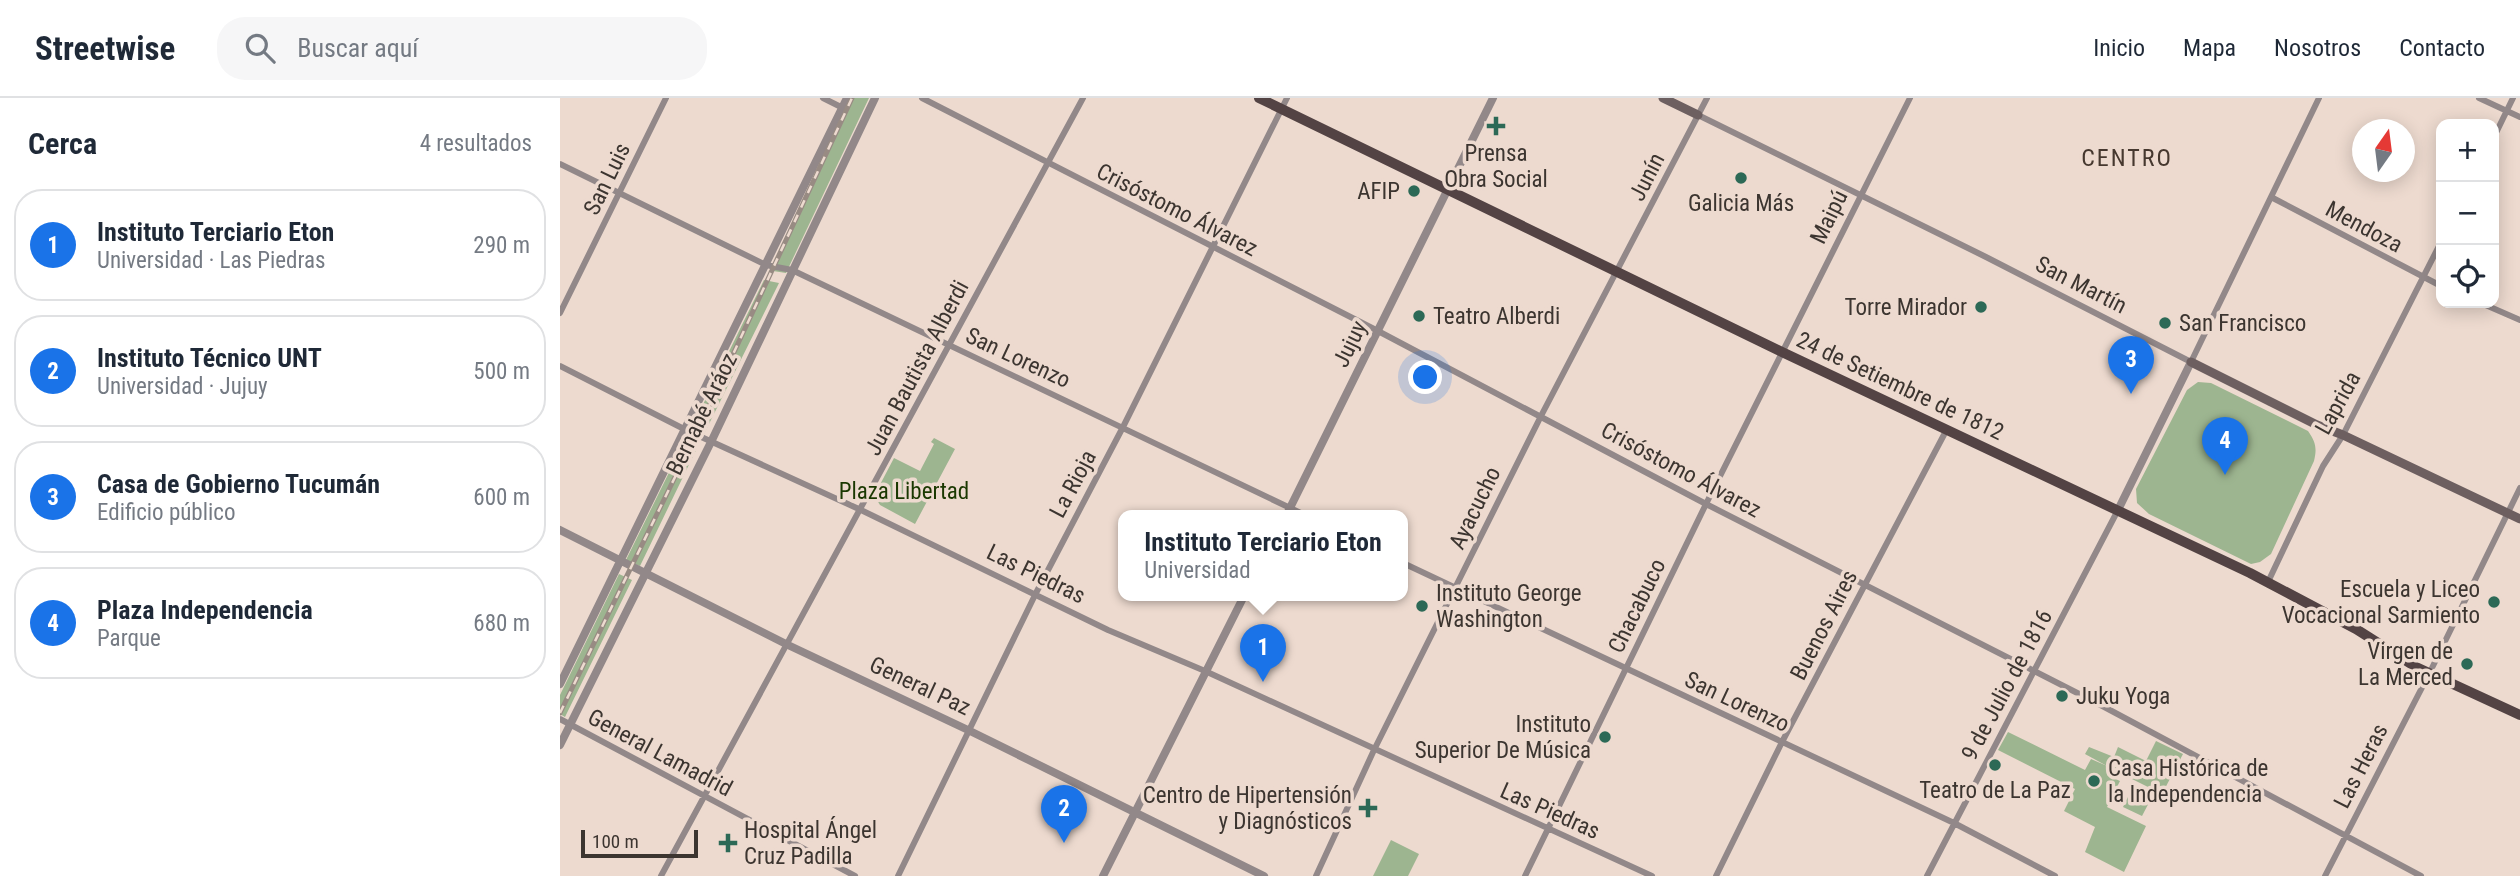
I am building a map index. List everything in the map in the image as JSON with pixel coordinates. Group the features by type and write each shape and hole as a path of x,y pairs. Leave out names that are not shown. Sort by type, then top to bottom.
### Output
{"main road":[{"name":"24 de Setiembre de 1812","path":"1259,98 1782,352 2267,582 2356,629 2390,652 2520,715"},
{"name":"San Martín","path":"1663,98 1698,116"},
{"name":"San Martín","path":"2191,362 2304,419 2520,519"}],"street":[{"name":"San Luis","path":"560,313 666,98"},
{"path":"823,98 843,108"},
{"name":"Bernabé Aráoz","path":"560,684 847,98"},
{"name":"Bernabé Aráoz","path":"560,745 712,440 875,98"},
{"name":"Crisóstomo Álvarez","path":"922,98 2034,671 2421,876"},
{"name":"Juan Bautista Alberdi","path":"661,876 1083,98"},
{"name":"La Rioja","path":"898,876 1036,593 1123,427 1287,98"},
{"name":"Jujuy","path":"1289,510 1493,98"},
{"name":"Junín","path":"1618,272 1707,98"},
{"name":"Maipú","path":"1782,352 1910,98"},
{"path":"2118,510 2319,98"},
{"path":"2479,98 2520,117"},
{"path":"2499,127 2513,98"},
{"name":"San Martín","path":"1698,116 1986,257 2191,362"},
{"name":"San Lorenzo","path":"560,164 766,265 792,270 1123,427 1284,510"},
{"name":"Mendoza","path":"2271,197 2436,284"},
{"name":"Laprida","path":"2267,582 2323,466 2343,435 2440,245"},
{"name":"Ayacucho","path":"1316,876 1374,750 1541,416 1618,272"},
{"path":"2492,308 2520,320"},
{"name":"Chacabuco","path":"1525,876 1782,352"},
{"name":"Las Piedras","path":"560,366 686,430 861,510 1108,630 1205,671 1652,876"},
{"name":"Buenos Aires","path":"1716,876 1782,742 1947,429"},
{"path":"2430,672 2520,488"},
{"name":"9 de Julio de 1816","path":"1927,876 2118,510"},
{"name":"General Paz","path":"560,530 788,645 968,730 1264,876"},
{"name":"San Lorenzo","path":"1408,565 1954,823 2055,876"},
{"path":"1103,876 1241,601"},
{"name":"Las Heras","path":"2325,876 2430,672"},
{"name":"General Lamadrid","path":"560,719 855,876"}],"green space":[{"path":"853,98 869,98 786,273 773,271"},
{"path":"764,280 779,283 703,436 691,429"},
{"path":"2198,382 2211,383 2308,431 2314,442 2314,461 2271,554 2260,562 2251,564 2149,514 2137,503 2136,489 2187,390"},
{"name":"Plaza Libertad","path":"934,438 955,449 915,524 880,505 874,496 894,458 920,471 934,444 931,442"},
{"path":"684,442 697,448 640,566 626,560"},
{"path":"619,574 632,580 565,717 560,714 560,695"},
{"path":"2008,732 2085,770 2091,759 2107,766 2085,754 2089,747 2114,757 2118,747 2146,761 2156,741 2183,754 2162,794 2110,768 2107,775 2120,781 2107,807 2146,826 2124,872 2085,852 2095,827 2064,811 2075,789 1998,750"},
{"path":"2134,785 2153,795 2142,816 2123,807"},
{"path":"1391,840 1419,854 1408,876 1373,876"}],"railway":[{"path":"560,713 696,434 852,98"}],"place":[{"name":"Prensa Obra Social","path":"1496,126"},
{"name":"Galicia Más","path":"1741,178"},
{"name":"AFIP","path":"1414,191"},
{"name":"Torre Mirador","path":"1981,307"},
{"name":"Teatro Alberdi","path":"1419,316"},
{"name":"San Francisco","path":"2165,323"},
{"name":"Casa de Gobierno Tucumán","path":"2131,394"},
{"name":"Plaza Independencia","path":"2225,475"},
{"name":"Escuela y Liceo Vocacional Sarmiento","path":"2494,602"},
{"name":"Instituto George Washington","path":"1422,606"},
{"name":"Virgen de La Merced","path":"2467,664"},
{"name":"Instituto Terciario Eton","path":"1263,682"},
{"name":"Juku Yoga","path":"2062,696"},
{"name":"Instituto Superior De Música","path":"1605,737"},
{"name":"Teatro de La Paz","path":"1995,765"},
{"name":"Casa Histórica de la Independencia","path":"2094,781"},
{"name":"Centro de Hipertensión y Diagnósticos","path":"1368,808"},
{"name":"Hospital Ángel Cruz Padilla","path":"728,843"},
{"name":"Instituto Técnico UNT","path":"1064,843"}],"district":[{"name":"CENTRO","path":"2127,158"}]}
